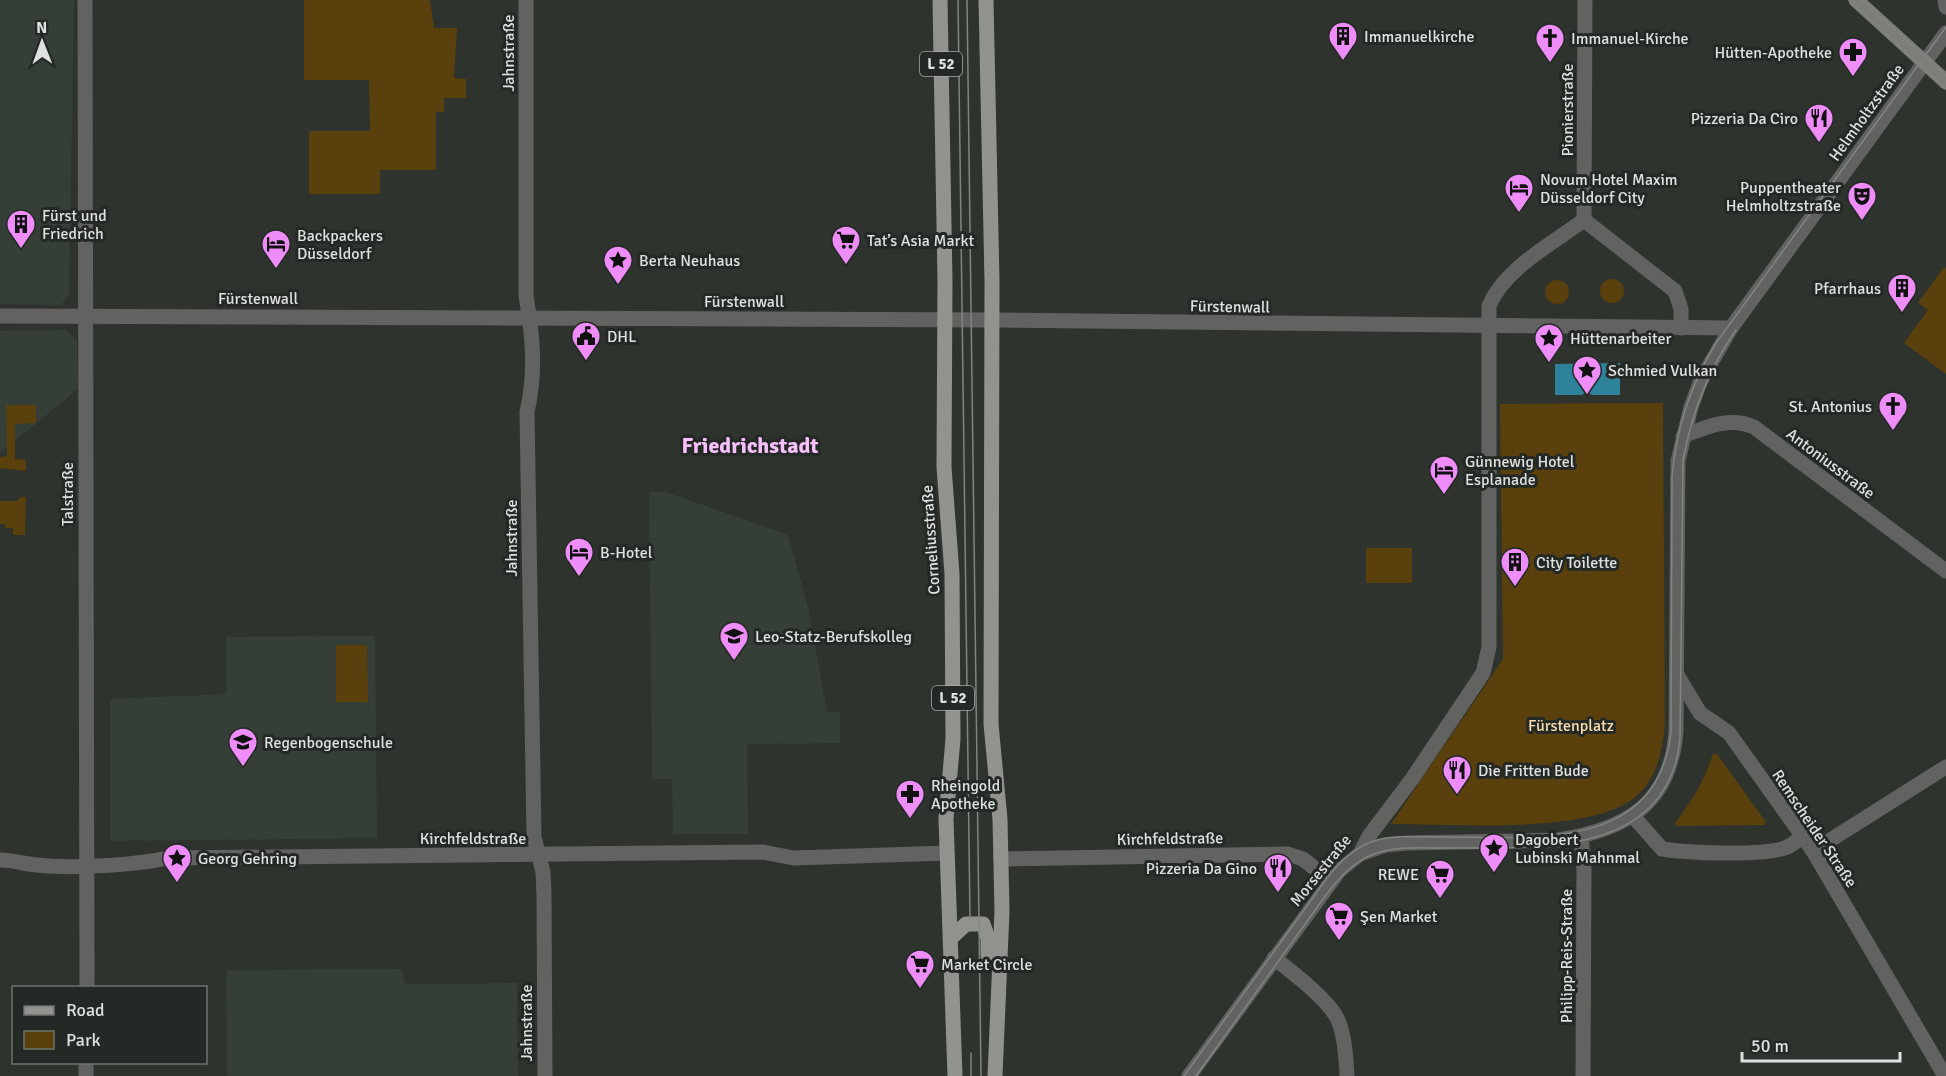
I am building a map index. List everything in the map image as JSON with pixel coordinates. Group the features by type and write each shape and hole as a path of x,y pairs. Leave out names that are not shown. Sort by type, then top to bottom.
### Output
{"main road":[{"name":"Corneliusstraße","path":"940,0 944,499 952,574 953,692 952,756 946,801 955,1076"},
{"name":"L 52","path":"986,0 991,320 991,724 1001,859 1001,966 995,1076"},
{"path":"1856,0 1946,82"},
{"path":"952,937 966,924 983,924 988,938 988,955 1001,966"}],"street":[{"name":"Talstraße","path":"86,0 87,986"},
{"name":"Jahnstraße","path":"526,0 526,296 530,318 534,383 527,412 530,659 534,837 543,872 544,894 544,1076"},
{"name":"Pionierstraße","path":"1584,220 1585,0"},
{"path":"1945,0 1946,7"},
{"name":"Helmholtzstraße","path":"1731,328 1946,33"},
{"path":"1360,854 1386,845 1407,843 1558,840 1581,837 1604,830 1633,816 1659,791 1669,771 1676,732 1678,461 1683,436 1701,380 1731,328 1681,328 1488,327 1489,306 1494,295 1519,269 1584,220 1675,291 1682,309 1681,328"},
{"name":"Fürstenwall","path":"0,316 991,320 1488,327"},
{"name":"Morsestraße","path":"1189,1076 1331,881 1339,871 1360,854 1369,836 1412,779 1488,662 1488,327"},
{"name":"Antoniusstraße","path":"1683,436 1706,426 1734,421 1754,427 1946,571"},
{"name":"Remscheider Straße","path":"1676,674 1700,713 1729,733 1801,838 1813,851 1945,1076"},
{"path":"1813,851 1946,767"},
{"path":"1633,816 1662,849 1677,852 1769,851 1786,847 1801,838"},
{"name":"Philipp-Reis-Straße","path":"1581,837 1584,869 1583,1076"},
{"name":"Kirchfeldstraße","path":"0,860 17,860 38,865 86,865 147,863 168,858 763,852 794,858 947,853"},
{"name":"Kirchfeldstraße","path":"1001,859 1288,854 1303,859 1331,881"},
{"path":"1274,958 1312,989 1338,1019 1346,1055 1347,1076"}],"shaded area":[{"path":"0,0 74,0 69,295 61,305 0,304"},
{"path":"66,330 77,341 78,389 0,453 0,331"},
{"name":"Leo-Statz-Berufskolleg","path":"649,492 666,492 788,535 808,607 827,712 840,712 840,743 747,744 748,834 673,834 672,779 652,779"},
{"name":"Regenbogenschule","path":"375,636 377,838 110,841 110,699 226,694 226,637"},
{"path":"401,969 406,984 517,983 518,1076 227,1076 226,970"}],"green space":[{"path":"304,0 430,0 434,28 457,28 454,78 466,79 466,98 444,98 444,112 436,112 436,170 380,170 380,194 309,194 309,131 370,131 369,80 304,80"},
{"path":"1944,267 1946,269 1946,374 1904,343 1928,310 1918,303"},
{"path":"1612,279 1621,282 1624,291 1621,300 1612,303 1603,300 1600,291 1603,282"},
{"path":"1557,280 1566,283 1569,292 1566,301 1557,304 1548,301 1545,292 1548,283"},
{"name":"Fürstenplatz","path":"1663,403 1665,725 1662,746 1652,777 1639,794 1630,801 1608,811 1580,819 1515,825 1391,824 1503,659 1500,404"},
{"path":"6,405 36,405 36,423 15,424 15,459 26,460 26,471 0,468 0,457 7,456"},
{"path":"21,497 26,497 25,535 13,535 13,528 5,528 5,524 0,524 0,501 17,501"},
{"path":"1366,548 1412,548 1412,583 1366,583"},
{"path":"336,645 367,645 368,702 336,702"},
{"path":"1713,754 1717,754 1766,822 1764,825 1676,826 1675,823 1702,782"}],"water":[{"path":"1620,363 1620,395 1592,395 1587,391 1582,395 1555,395 1555,364"}],"tram line":[{"path":"958,0 970,918"},
{"path":"967,0 981,1076"},
{"path":"1849,0 1946,89"},
{"path":"1862,0 1946,76"},
{"path":"1184,1076 1330,874 1357,849 1377,840 1392,837 1513,838 1550,836 1585,830 1617,818 1643,799 1661,771 1671,731 1672,477 1677,441 1692,390 1716,343 1946,27"},
{"path":"1196,1076 1326,895 1342,876 1360,861 1382,851 1399,849 1516,848 1554,845 1591,838 1623,826 1651,807 1670,778 1680,739 1683,460 1702,392 1717,360 1736,330"},
{"path":"971,1053 971,1076"}],"place":[{"name":"Immanuelkirche","path":"1343,62"},
{"name":"Immanuel-Kirche","path":"1550,64"},
{"name":"Hütten-Apotheke","path":"1853,78"},
{"name":"Pizzeria Da Ciro","path":"1819,144"},
{"name":"Novum Hotel Maxim Düsseldorf City","path":"1519,214"},
{"name":"Puppentheater Helmholtzstraße","path":"1862,222"},
{"name":"Fürst und Friedrich","path":"21,250"},
{"name":"Tat’s Asia Markt","path":"846,266"},
{"name":"Backpackers Düsseldorf","path":"276,270"},
{"name":"Berta Neuhaus","path":"618,286"},
{"name":"Pfarrhaus","path":"1902,314"},
{"name":"DHL","path":"586,362"},
{"name":"Hüttenarbeiter","path":"1549,364"},
{"name":"Schmied Vulkan","path":"1587,396"},
{"name":"St. Antonius","path":"1893,432"},
{"name":"Günnewig Hotel Esplanade","path":"1444,496"},
{"name":"B-Hotel","path":"579,578"},
{"name":"City Toilette","path":"1515,588"},
{"name":"Leo-Statz-Berufskolleg","path":"734,662"},
{"name":"Regenbogenschule","path":"243,768"},
{"name":"Die Fritten Bude","path":"1457,796"},
{"name":"Rheingold Apotheke","path":"910,820"},
{"name":"Dagobert Lubinski Mahnmal","path":"1494,874"},
{"name":"Georg Gehring","path":"177,884"},
{"name":"Pizzeria Da Gino","path":"1278,894"},
{"name":"REWE","path":"1440,900"},
{"name":"Şen Market","path":"1339,942"},
{"name":"Market Circle","path":"920,990"}],"district":[{"name":"Friedrichstadt","path":"750,445"}]}
